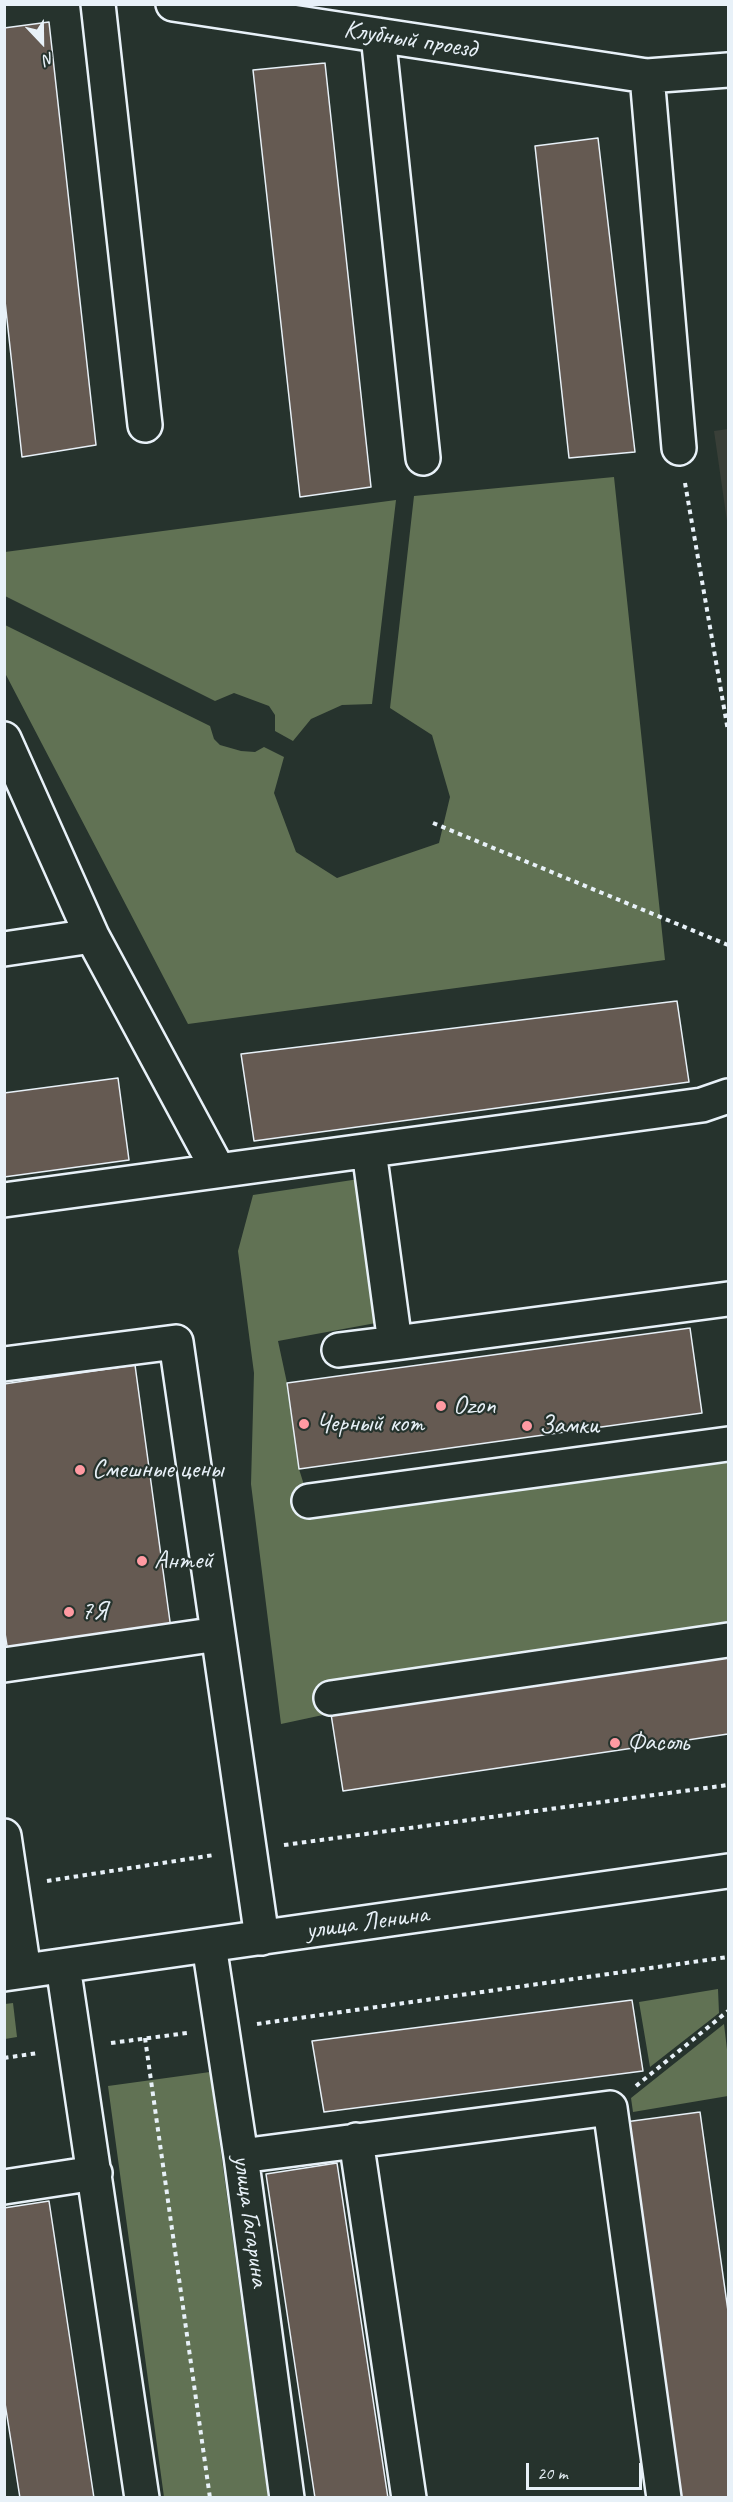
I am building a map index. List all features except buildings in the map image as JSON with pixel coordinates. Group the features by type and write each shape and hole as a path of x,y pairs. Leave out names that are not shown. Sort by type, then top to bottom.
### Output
{"street":[{"path":"98,4 146,425"},
{"name":"Клубный проезд","path":"173,4 293,13 378,35 647,76 729,70"},
{"path":"378,35 423,458"},
{"path":"647,76 679,448"},
{"path":"4,739 92,936 218,1170"},
{"path":"4,949 92,936"},
{"path":"4,1200 702,1106 729,1096"},
{"path":"369,1151 395,1343"},
{"path":"339,1350 729,1299"},
{"path":"4,1364 177,1342 262,1938"},
{"path":"309,1501 729,1444"},
{"path":"4,1665 218,1634"},
{"path":"331,1698 729,1640"},
{"path":"4,1836 12,1886 14,1973"},
{"name":"улица Ленина","path":"14,1973 729,1870"},
{"name":"улица Гагарина","path":"209,1945 241,2156 287,2498"},
{"path":"63,1966 142,2498"},
{"path":"241,2156 610,2108 664,2498"},
{"path":"356,2140 409,2498"},
{"path":"4,2187 94,2173"}],"path":[{"path":"679,448 729,730"},
{"path":"433,824 729,945"},
{"path":"12,1886 249,1850 729,1785"},
{"path":"4,2058 729,1957"},
{"path":"610,2108 729,2011"},
{"path":"146,2038 210,2498"}],"shaded area":[{"path":"728,429 728,528 714,431"}],"green space":[{"path":"614,477 665,960 188,1024 5,673 5,625 210,726 214,739 220,745 255,752 264,747 284,757 274,793 296,852 337,878 439,843 450,797 432,735 390,708 414,496"},
{"path":"396,500 372,704 342,705 311,719 293,741 275,731 275,715 269,706 234,693 215,701 5,596 5,552"},
{"path":"359,1179 376,1323 278,1341 287,1383 299,1469 309,1501 309,1517 728,1459 728,1628 281,1724 251,1484 254,1373 238,1251 253,1195"},
{"path":"718,1989 719,2013 650,2067 639,2002"},
{"path":"13,2003 17,2037 5,2039 5,2004"},
{"path":"724,2024 728,2058 728,2096 633,2112 631,2098"},
{"path":"210,2072 268,2497 164,2497 108,2086"}],"place":[{"name":"Ozon","path":"441,1406"},
{"name":"Черный кот","path":"304,1424"},
{"name":"Замки","path":"527,1426"},
{"name":"Смешные цены","path":"80,1470"},
{"name":"Антей","path":"142,1561"},
{"name":"7Я","path":"69,1612"},
{"name":"Фасоль","path":"615,1743"}]}
